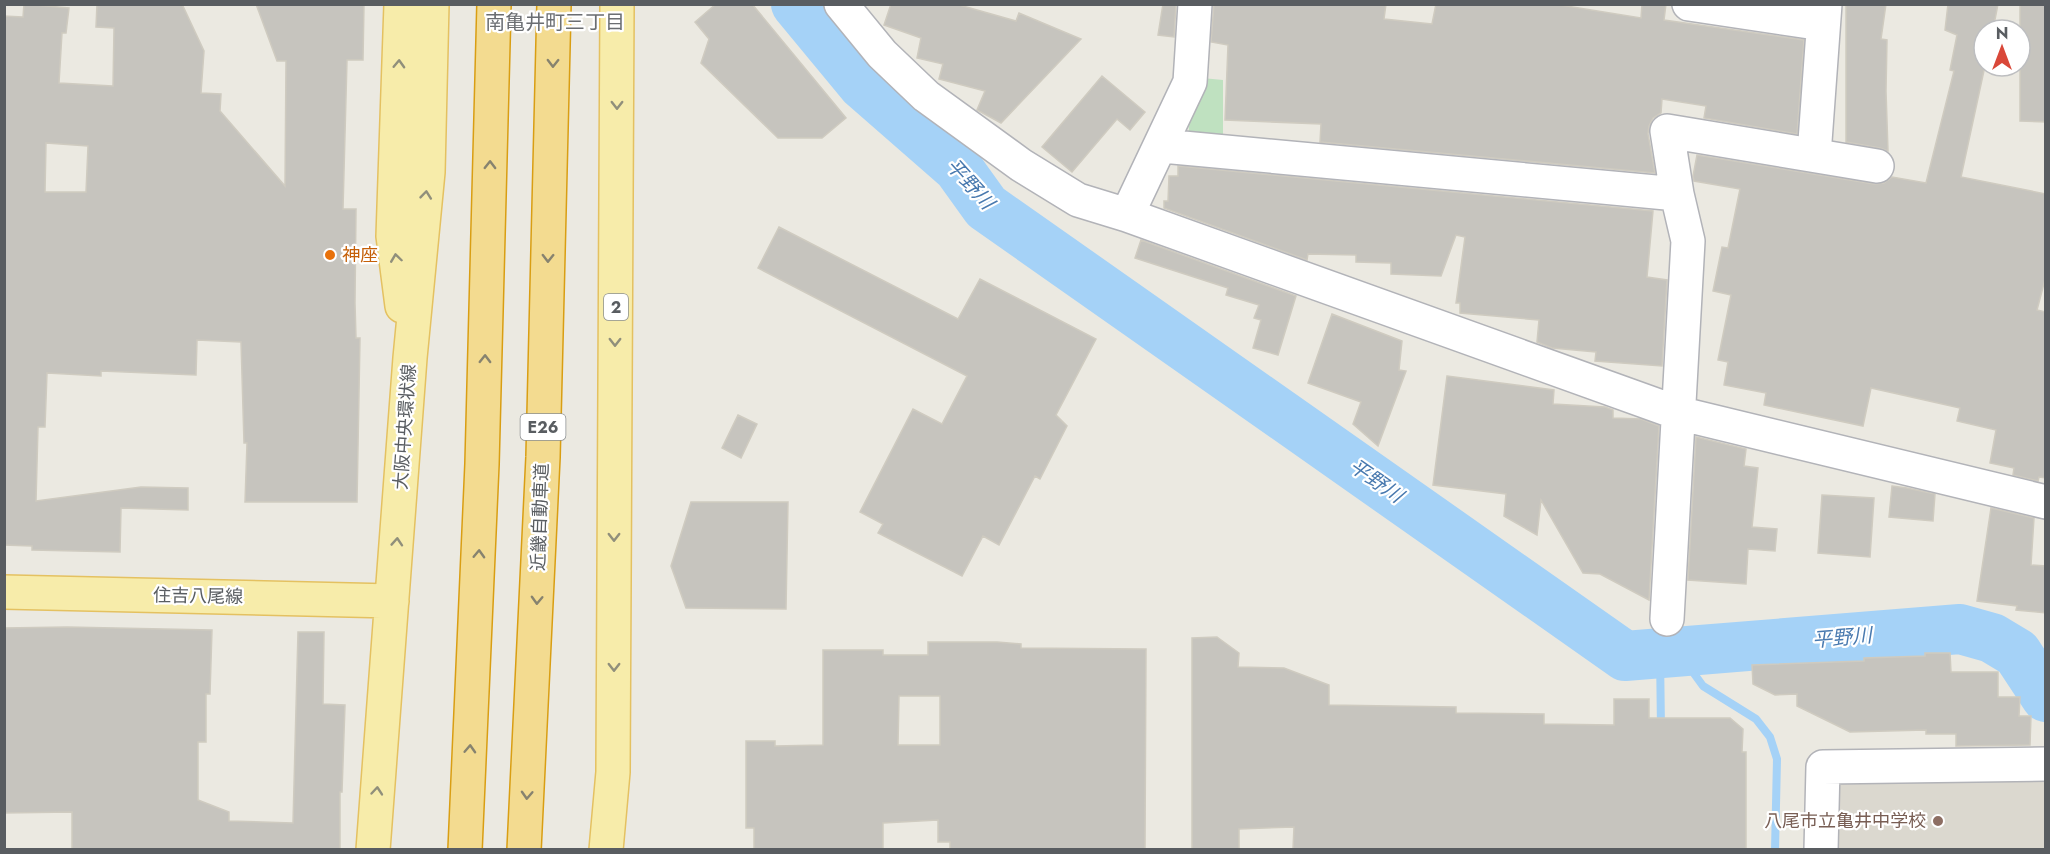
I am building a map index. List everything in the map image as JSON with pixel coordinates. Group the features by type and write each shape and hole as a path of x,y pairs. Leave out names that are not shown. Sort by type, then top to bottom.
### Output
{"highway":[{"path":"465,849 482,464 494,4"},
{"name":"近畿自動車道","path":"524,849 543,457 554,4"}],"main road":[{"path":"401,4 393,236 410,358"},
{"name":"大阪中央環状線","path":"373,849 410,358 428,172 432,4"},
{"name":"2","path":"606,849 613,772 617,4"},
{"name":"住吉八尾線","path":"4,592 392,601"}],"street":[{"path":"841,4 882,54 926,96 1021,165 1078,200 1127,215 1678,412 2046,502"},
{"path":"1127,215 1190,82 1196,4"},
{"path":"1689,4 1824,14 1814,155"},
{"path":"1667,619 1688,240 1677,194 1667,131 1878,166"},
{"path":"1161,146 1677,194"},
{"path":"1821,849 1823,767 2046,764"}],"shaded area":[{"name":"八尾市立亀井中学校","path":"1847,779 2045,779 2045,849 1830,850 1832,793"}],"green space":[{"path":"1202,78 1223,80 1223,135 1189,132 1188,116"}],"building":[{"path":"24,4 69,8 66,33 62,33 59,83 113,86 114,28 96,27 97,4 182,4 204,51 201,93 221,94 220,111 285,186 286,61 277,61 256,4 364,4 363,60 347,60 343,209 356,209 356,338 360,338 357,502 245,502 247,443 244,443 241,342 197,340 196,375 101,371 101,376 47,373 45,427 38,427 36,501 141,487 188,488 188,510 121,508 120,552 32,550 32,546 4,545 4,16 23,17","holes":["46,143 88,146 86,192 45,192"]},
{"path":"716,4 752,4 846,118 822,138 778,138 701,63 709,39 695,22"},
{"path":"891,4 956,4 1016,21 1019,13 1081,39 1001,123 977,110 985,91 939,79 943,64 917,58 921,38 884,25"},
{"path":"1163,4 1176,4 1174,37 1158,35"},
{"path":"1214,4 1386,4 1384,19 1432,24 1436,4 1554,4 1641,18 1642,4 1666,4 1664,20 1804,40 1797,134 1704,118 1706,106 1662,99 1661,113 1653,118 1648,134 1655,173 1320,142 1321,124 1225,120 1228,45 1211,42"},
{"path":"1846,4 1886,4 1881,39 1887,40 1888,151 1846,142"},
{"path":"1948,4 1998,4 1995,18 1972,18 1972,78 1982,78 1961,177 2046,194 2046,276 2037,310 2046,312 2046,478 2039,477 2038,481 2013,475 2014,468 1990,463 1996,430 1957,421 1960,408 1871,388 1863,426 1764,405 1766,393 1724,385 1728,362 1718,360 1731,295 1713,291 1722,247 1728,248 1740,189 1694,181 1697,155 1874,184 1884,183 1892,177 1926,183 1954,71 1950,70 1957,35 1945,30"},
{"path":"2020,4 2046,4 2046,122 2020,121 2020,78 2032,78 2032,18 2020,18"},
{"path":"1102,76 1145,112 1130,130 1117,119 1072,172 1042,147"},
{"path":"1178,166 1653,211 1647,277 1667,280 1662,366 1595,361 1596,352 1552,348 1537,342 1539,320 1460,313 1460,303 1456,303 1465,237 1456,235 1441,276 1391,274 1391,263 1356,262 1356,255 1308,254 1307,260 1164,208 1164,201 1168,201 1169,176 1178,176"},
{"path":"779,227 958,319 980,279 1096,339 1056,415 1067,426 1040,479 1035,476 999,545 983,536 962,576 878,533 883,524 860,512 913,409 942,424 967,376 758,268"},
{"path":"1141,240 1296,296 1278,355 1253,348 1261,320 1254,318 1259,305 1226,295 1228,288 1135,258"},
{"path":"1332,314 1402,341 1399,370 1406,371 1378,446 1353,424 1361,402 1308,383"},
{"path":"1447,376 1554,390 1553,404 1605,407 1613,410 1613,418 1641,419 1659,426 1649,600 1600,574 1583,573 1541,500 1537,535 1504,516 1506,494 1433,485"},
{"path":"738,415 757,424 741,458 722,448"},
{"path":"1696,437 1746,449 1744,466 1758,468 1752,527 1777,529 1775,551 1748,549 1746,584 1688,580"},
{"path":"1892,486 1935,494 1933,521 1889,517"},
{"path":"1822,495 1874,498 1870,557 1818,553"},
{"path":"691,502 788,502 786,609 686,608 671,566"},
{"path":"1991,508 2034,518 2031,565 2046,566 2046,613 2016,610 2017,606 1977,601"},
{"path":"4,628 212,630 210,694 206,694 206,742 198,742 198,800 229,812 229,821 293,823 298,632 324,632 323,704 345,705 342,792 340,792 340,849 72,849 72,812 4,813"},
{"path":"1217,637 1239,653 1238,667 1284,668 1329,685 1329,705 1456,707 1456,713 1544,714 1544,724 1614,725 1614,699 1649,699 1649,718 1730,718 1743,729 1742,752 1746,752 1746,849 1293,849 1294,827 1239,829 1239,849 1192,849 1192,638"},
{"path":"928,642 997,642 1021,644 1021,648 1146,649 1145,849 950,849 950,842 938,842 938,820 883,823 883,849 754,849 754,828 746,828 746,741 775,741 775,746 823,745 823,650 883,650 883,655 928,655","holes":["899,696 940,696 940,745 898,745"]},
{"path":"1925,653 1950,653 1951,672 1998,672 1998,697 2020,697 2019,716 2031,716 2030,745 1956,746 1956,734 1926,734 1926,730 1850,732 1797,706 1797,694 1775,695 1753,684 1752,665 1864,661 1864,658 1925,656"}],"waterway":[{"name":"平野川","path":"796,4 863,85 958,168 986,207 1625,656 1960,629 1992,638 2017,653 2046,697"},
{"path":"1679,653 1703,686 1756,719 1770,737 1777,759 1775,850"},
{"path":"1660,654 1661,729"}],"place":[{"name":"神座","path":"330,255"},
{"name":"八尾市立亀井中学校","path":"1938,821"}],"district":[{"name":"南亀井町三丁目","path":"555,22"}]}
